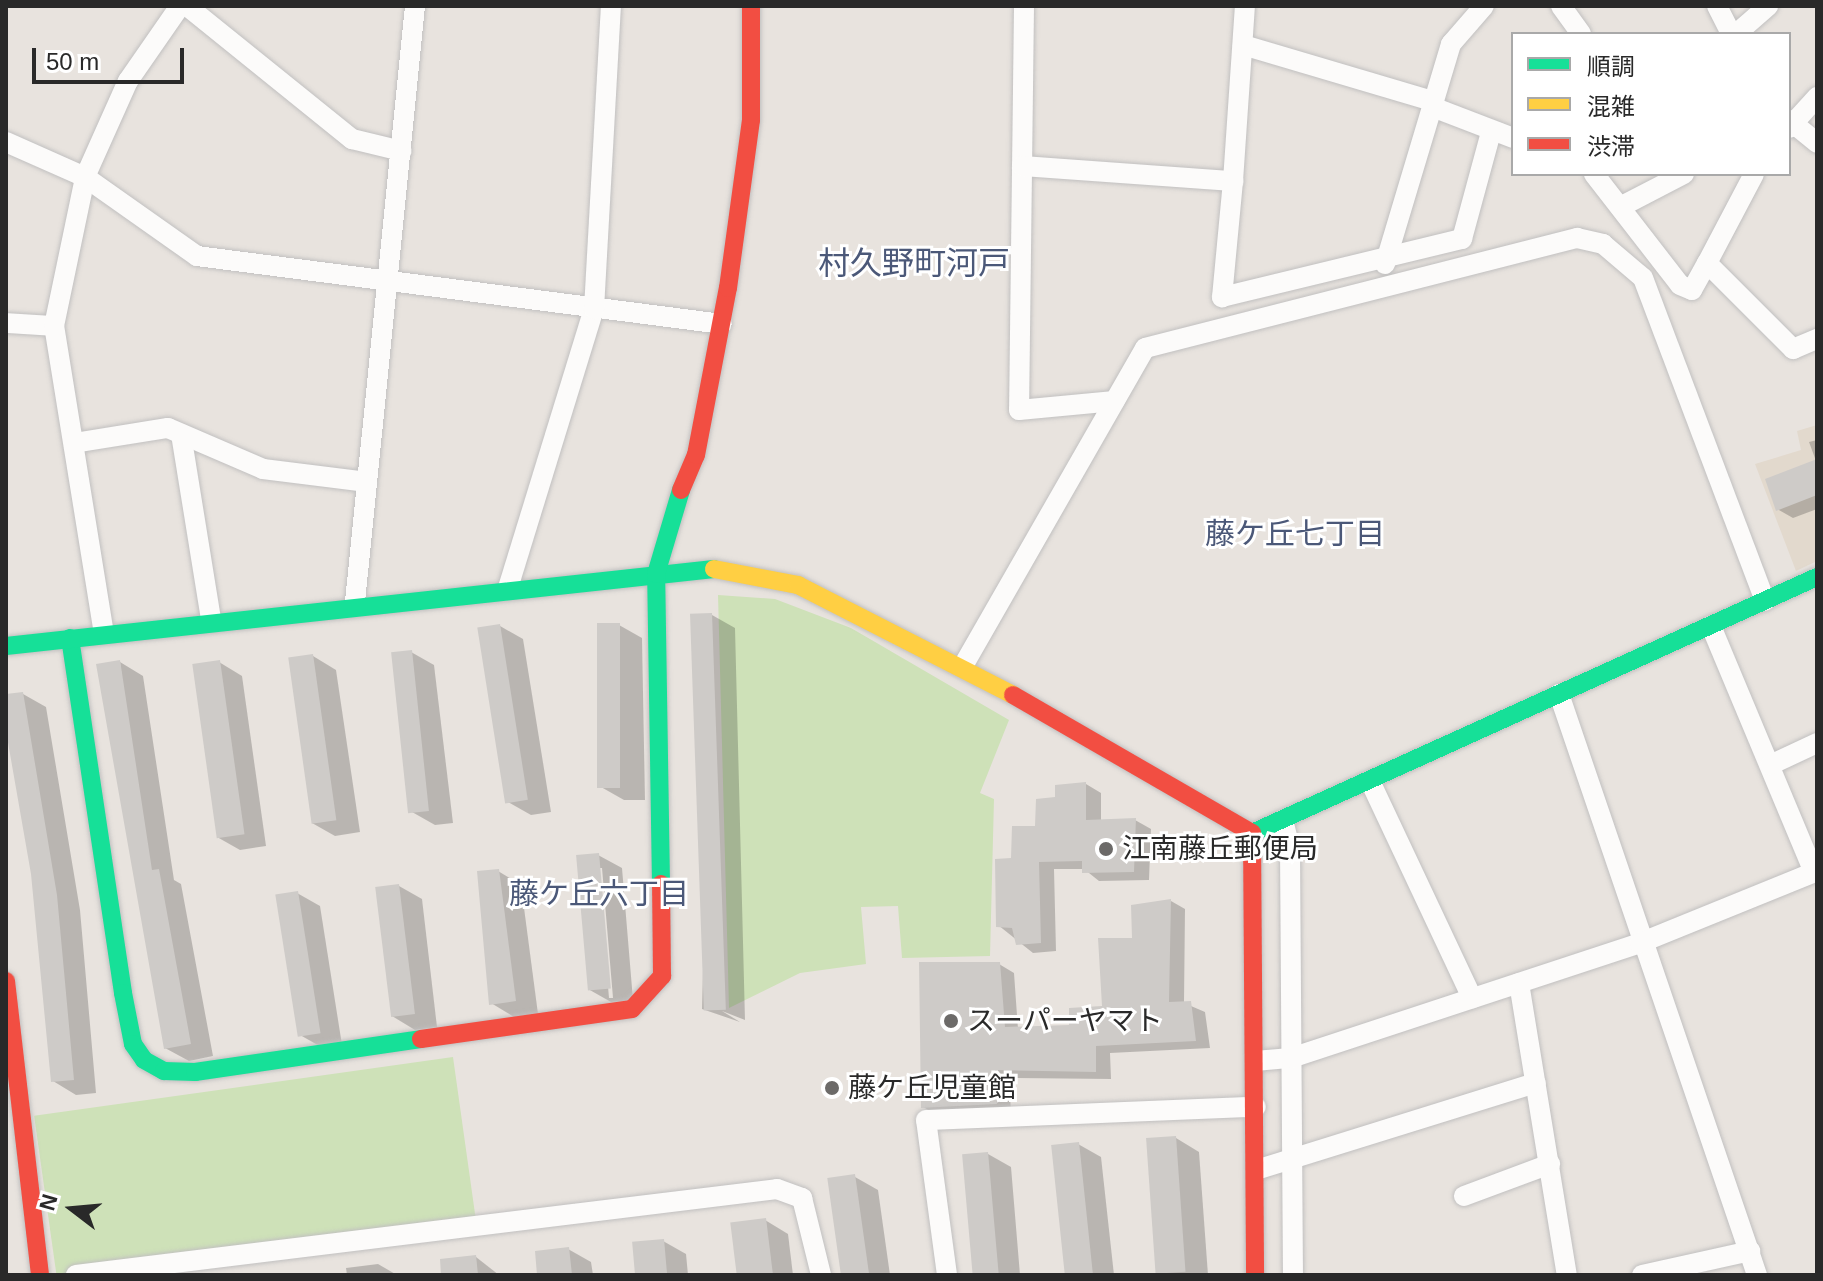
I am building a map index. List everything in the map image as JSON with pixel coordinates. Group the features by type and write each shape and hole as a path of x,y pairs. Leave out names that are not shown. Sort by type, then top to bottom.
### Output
{"street":[{"path":"104,634 54,326 85,177 128,81 180,6"},
{"path":"187,6 352,139 402,151"},
{"path":"355,602 415,6"},
{"path":"508,588 594,309 611,6"},
{"path":"70,638 133,1044 164,1071 195,1072 632,1009 662,976 656,574 664,529 696,455 722,324 751,120 751,6"},
{"path":"1024,6 1019,410 1115,401"},
{"path":"1245,6 1222,297 1462,239 1490,136"},
{"path":"1377,290 1451,44 1484,6"},
{"path":"1561,6 1580,32"},
{"path":"1717,6 1732,32"},
{"path":"1736,32 1768,6"},
{"path":"1243,45 1432,104 1511,137"},
{"path":"1791,123 1817,97"},
{"path":"1791,125 1817,143"},
{"path":"6,142 85,177 197,256 388,285 722,324"},
{"path":"1022,166 1233,181"},
{"path":"1596,176 1680,285 1692,290 1753,176"},
{"path":"1620,207 1680,176"},
{"path":"963,666 1145,348 1577,238 1626,260 1643,278 1765,601"},
{"path":"1707,263 1793,349 1817,339"},
{"path":"6,323 54,326"},
{"path":"74,443 168,428 263,469 367,482"},
{"path":"181,434 211,620"},
{"path":"6,646 355,602 709,568 798,585 963,666 1252,833"},
{"path":"1252,833 1817,577"},
{"path":"1276,1059 1640,943 1816,872 1711,626"},
{"path":"1559,694 1640,943 1757,1275"},
{"path":"1770,765 1817,743"},
{"path":"1370,781 1472,998"},
{"path":"1283,820 1290,849 1276,1059 1277,1164 1293,1275"},
{"path":"1252,833 1276,1059 1256,1107 1277,1164 1255,1275"},
{"path":"6,981 10,1045 40,1275"},
{"path":"1519,983 1567,1275"},
{"path":"1277,1164 1536,1083"},
{"path":"947,1275 926,1120 1256,1107"},
{"path":"1464,1196 1550,1164"},
{"path":"76,1275 777,1189 802,1198 821,1275"},
{"path":"1642,1275 1750,1251"}],"shaded area":[{"path":"1817,425 1817,561 1796,571 1755,464 1801,450 1797,431"}],"green space":[{"path":"718,595 775,599 851,628 1009,720 980,793 994,799 990,956 902,958 898,906 861,907 866,964 800,973 729,1008"},
{"path":"453,1057 476,1217 56,1275 34,1116"}],"building":[{"path":"1817,459 1817,495 1776,511 1765,479"},
{"path":"712,613 726,1010 704,1011 690,614"},
{"path":"597,623 620,623 620,788 597,788"},
{"path":"500,624 528,800 505,803 477,628"},
{"path":"412,650 429,811 408,813 391,652"},
{"path":"313,654 336,820 312,824 288,657"},
{"path":"120,660 152,870 159,869 191,1044 164,1049 96,664"},
{"path":"220,660 244,834 217,838 192,664"},
{"path":"23,692 57,895 74,1080 51,1082 31,874 6,731 6,694"},
{"path":"1086,782 1086,820 1136,818 1134,872 1082,873 1082,861 1039,862 1041,943 1016,945 1012,928 996,927 995,859 1011,858 1012,826 1035,826 1036,799 1055,797 1055,785"},
{"path":"599,853 611,988 588,990 576,855"},
{"path":"499,869 516,1001 489,1005 477,871"},
{"path":"399,884 415,1014 391,1017 375,887"},
{"path":"298,891 321,1033 298,1037 275,895"},
{"path":"1171,899 1169,1002 1191,1001 1196,1041 1096,1046 1096,1072 995,1070 997,1104 921,1108 919,962 1000,962 1005,1027 1069,1025 1069,1008 1102,1006 1098,938 1132,938 1131,905"},
{"path":"1176,1136 1185,1272 1156,1274 1146,1138"},
{"path":"1079,1142 1093,1275 1065,1275 1051,1145"},
{"path":"988,1152 999,1275 973,1275 962,1154"},
{"path":"855,1174 869,1275 841,1275 827,1178"},
{"path":"766,1218 773,1275 737,1275 730,1222"},
{"path":"664,1239 667,1275 635,1275 632,1242"},
{"path":"569,1247 572,1275 537,1275 535,1251"},
{"path":"476,1255 478,1275 441,1275 440,1259"}],"traffic: fast":[{"path":"661,884 656,574 681,490"},
{"path":"6,646 714,569"},
{"path":"1252,833 1817,577"},
{"path":"70,638 123,993 133,1044 144,1060 164,1071 195,1072 421,1039"}],"traffic: slow":[{"path":"714,569 798,585 1013,695"}],"traffic: jam":[{"path":"681,490 696,455 728,288 751,120 751,6"},
{"path":"1013,695 1252,833"},
{"path":"1252,833 1255,1275"},
{"path":"421,1039 632,1009 662,976 661,884"},
{"path":"6,981 40,1275"}],"place":[{"name":"江南藤丘郵便局","path":"1106,849"},
{"name":"スーパーヤマト","path":"951,1021"},
{"name":"藤ケ丘児童館","path":"832,1088"}],"district":[{"name":"村久野町河戸","path":"914,263"},
{"name":"藤ケ丘七丁目","path":"1295,534"},
{"name":"藤ケ丘六丁目","path":"599,894"}]}
